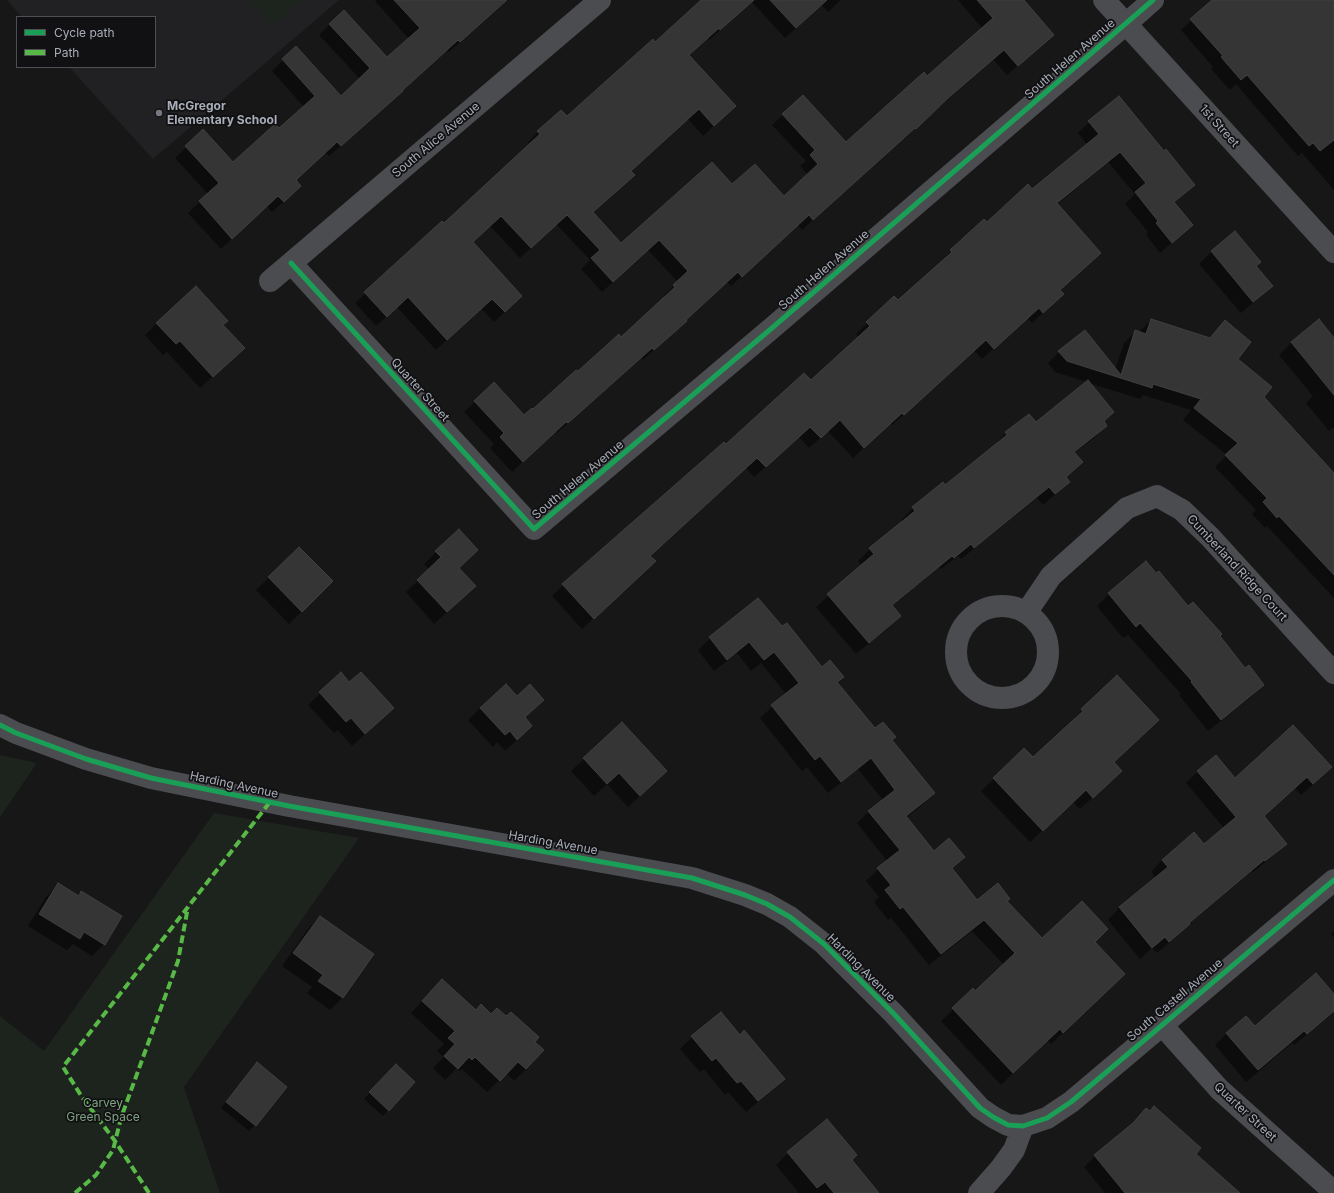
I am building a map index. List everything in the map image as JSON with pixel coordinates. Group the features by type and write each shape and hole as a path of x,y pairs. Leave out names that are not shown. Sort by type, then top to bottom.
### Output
{"street":[{"name":"South Alice Avenue","path":"270,281 600,0"},
{"name":"1st Street","path":"1104,0 1334,252"},
{"name":"South Helen Avenue","path":"534,529 772,328 1153,0"},
{"name":"Quarter Street","path":"291,263 534,529"},
{"name":"Cumberland Ridge Court","path":"1026,612 1051,576 1127,508 1157,496 1182,510 1210,537 1334,673"},
{"path":"998,606 1013,607 1026,612 1038,623 1046,636 1048,651 1046,666 1039,680 1028,690 1014,696 999,698 984,694 971,686 962,674 957,659 957,644 962,630 971,618 983,610 998,606"},
{"name":"Harding Avenue","path":"0,725 16,733 86,759 151,778 289,806 692,878 746,895 767,904 790,917 824,944 888,1009 980,1108 1008,1125 1023,1126"},
{"name":"South Castell Avenue","path":"1023,1126 1047,1118 1071,1102 1334,880"},
{"name":"Quarter Street","path":"1162,1025 1219,1090 1334,1192"},
{"path":"979,1193 1001,1168 1014,1150 1023,1126"}],"shaded area":[{"name":"McGregor Elementary School","path":"7,0 339,0 153,159 70,68 156,68 156,16 21,16"}],"green space":[{"path":"249,0 303,0 273,25"},
{"path":"0,755 37,763 0,817"},
{"name":"Carvey Green Space","path":"214,813 359,838 184,1087 220,1193 0,1193 0,1016 44,1051"}],"building":[{"path":"394,0 507,0 460,42 458,40 341,146 337,142 296,180 301,186 284,202 278,196 232,239 199,201 219,183 185,146 203,129 233,162 275,124 279,128 315,96 282,59 296,46 341,96 370,68 329,24 344,10 387,57 420,28"},
{"path":"701,0 754,0 720,30 719,28 689,55 736,106 714,126 699,109 631,171 635,175 593,212 621,243 712,162 732,184 755,164 784,196 818,164 810,155 815,150 782,114 803,95 846,142 924,72 927,76 993,18 977,0 1024,0 1054,35 1018,66 1004,50 948,98 916,129 915,128 813,220 809,215 742,277 738,272 686,320 687,321 654,350 652,348 568,423 566,422 523,462 500,437 504,433 474,401 494,382 524,415 532,408 533,409 576,370 578,371 619,334 621,337 675,287 673,285 688,271 659,240 613,282 591,258 600,250 567,215 531,248 501,216 473,242 522,296 505,312 492,299 447,340 408,297 387,317 364,292 442,221 444,223 540,134 537,131 561,110 567,116 653,39 655,42"},
{"path":"770,0 827,0 796,28"},
{"path":"1212,0 1334,0 1334,140 1320,151 1313,143 1309,146 1247,75 1241,80 1221,57 1223,56 1190,19"},
{"path":"1119,96 1164,151 1166,149 1195,185 1174,202 1193,225 1172,243 1156,223 1158,221 1135,192 1146,183 1120,152 1057,203 1101,253 1060,290 1064,294 1043,313 1039,308 994,349 986,340 904,415 902,413 864,448 840,420 821,438 810,427 766,467 757,458 650,556 656,561 594,619 562,584 724,442 726,444 804,373 811,380 870,326 866,322 894,296 898,300 952,252 950,250 984,219 987,222 1028,184 1032,189 1099,134 1088,121"},
{"path":"1235,231 1261,262 1256,266 1273,286 1253,302 1211,251"},
{"path":"196,286 228,321 223,325 245,348 213,377 180,341 176,344 156,323"},
{"path":"1151,319 1210,338 1225,320 1251,342 1238,359 1272,387 1264,397 1334,473 1334,575 1279,516 1277,518 1263,502 1267,498 1225,455 1238,443 1194,408 1201,399 1153,384 1152,388 1067,361 1058,351 1085,330 1121,375 1135,330 1146,334"},
{"path":"1319,319 1334,338 1334,395 1291,342"},
{"path":"1088,380 1114,412 1104,421 1107,426 1074,452 1083,462 1066,477 1070,482 1055,494 1049,487 974,548 971,544 954,558 952,556 892,605 901,616 869,643 827,594 874,554 869,548 915,511 912,507 943,482 945,485 1007,435 1005,432 1029,414 1036,422"},
{"path":"459,529 478,550 459,568 476,586 447,612 417,580 441,557 435,551"},
{"path":"299,547 333,581 302,612 268,577"},
{"path":"1146,561 1156,573 1159,571 1188,606 1193,602 1222,634 1220,636 1245,668 1249,665 1264,685 1221,720 1191,682 1192,681 1140,623 1136,627 1108,593"},
{"path":"758,598 782,626 787,623 822,667 830,660 844,677 837,682 875,728 883,722 896,737 892,740 935,793 906,816 934,851 949,838 965,857 952,868 977,900 998,883 1010,899 1007,901 1042,938 1082,901 1108,929 1095,942 1125,974 1063,1033 1060,1029 1013,1073 952,1008 973,988 975,991 1015,953 984,920 941,954 903,907 900,909 885,890 891,885 877,868 900,850 868,811 895,790 871,758 841,782 820,756 815,760 771,705 799,683 774,652 764,660 749,642 727,660 709,637"},
{"path":"341,672 349,682 361,672 394,708 365,734 351,718 346,722 319,692"},
{"path":"1117,675 1159,720 1114,762 1122,771 1093,798 1086,790 1043,831 993,778 1024,748 1033,757 1083,711 1081,709"},
{"path":"506,684 517,696 530,684 544,700 525,717 532,726 517,740 510,731 505,735 480,708"},
{"path":"622,722 667,771 640,796 619,773 607,784 583,758"},
{"path":"1293,725 1332,767 1313,784 1307,777 1264,816 1287,844 1265,861 1264,860 1189,923 1190,924 1169,942 1165,937 1152,948 1119,907 1168,867 1162,860 1194,832 1204,844 1236,817 1197,771 1216,755 1235,778"},
{"path":"58,883 79,896 81,891 122,916 105,945 84,932 80,939 39,914"},
{"path":"320,916 374,954 343,998 318,981 323,975 293,953"},
{"path":"1316,973 1334,994 1334,1011 1307,1034 1304,1031 1258,1070 1226,1033 1246,1016 1255,1026"},
{"path":"442,979 476,1010 481,1004 491,1014 497,1008 506,1016 511,1012 539,1037 535,1042 544,1050 526,1069 518,1062 500,1081 475,1057 472,1060 469,1057 458,1069 444,1056 455,1044 448,1038 455,1031 422,1001"},
{"path":"721,1012 740,1035 744,1030 785,1079 758,1101 741,1081 737,1083 716,1058 712,1061 691,1036"},
{"path":"257,1062 287,1087 256,1126 226,1102"},
{"path":"396,1064 415,1082 389,1111 369,1092"},
{"path":"1154,1106 1201,1148 1196,1154 1240,1193 1125,1193 1094,1155 1133,1123 1146,1108 1150,1111"},
{"path":"827,1119 857,1155 852,1160 879,1193 834,1193 825,1182 817,1188 787,1152"}],"marked path":[{"path":"149,1193 115,1141 82,1097 63,1067 270,802"},
{"path":"75,1193 96,1175 113,1150 121,1118 178,961 188,907"}],"cycle path":[{"path":"291,263 534,529 772,328 1153,0"},
{"path":"0,725 16,733 86,759 151,778 289,806 692,878 745,895 767,904 790,917 824,944 894,1014 980,1108 1008,1125 1023,1126 1047,1118 1071,1102 1334,880"}],"place":[{"name":"McGregor Elementary School","path":"159,113"}]}
